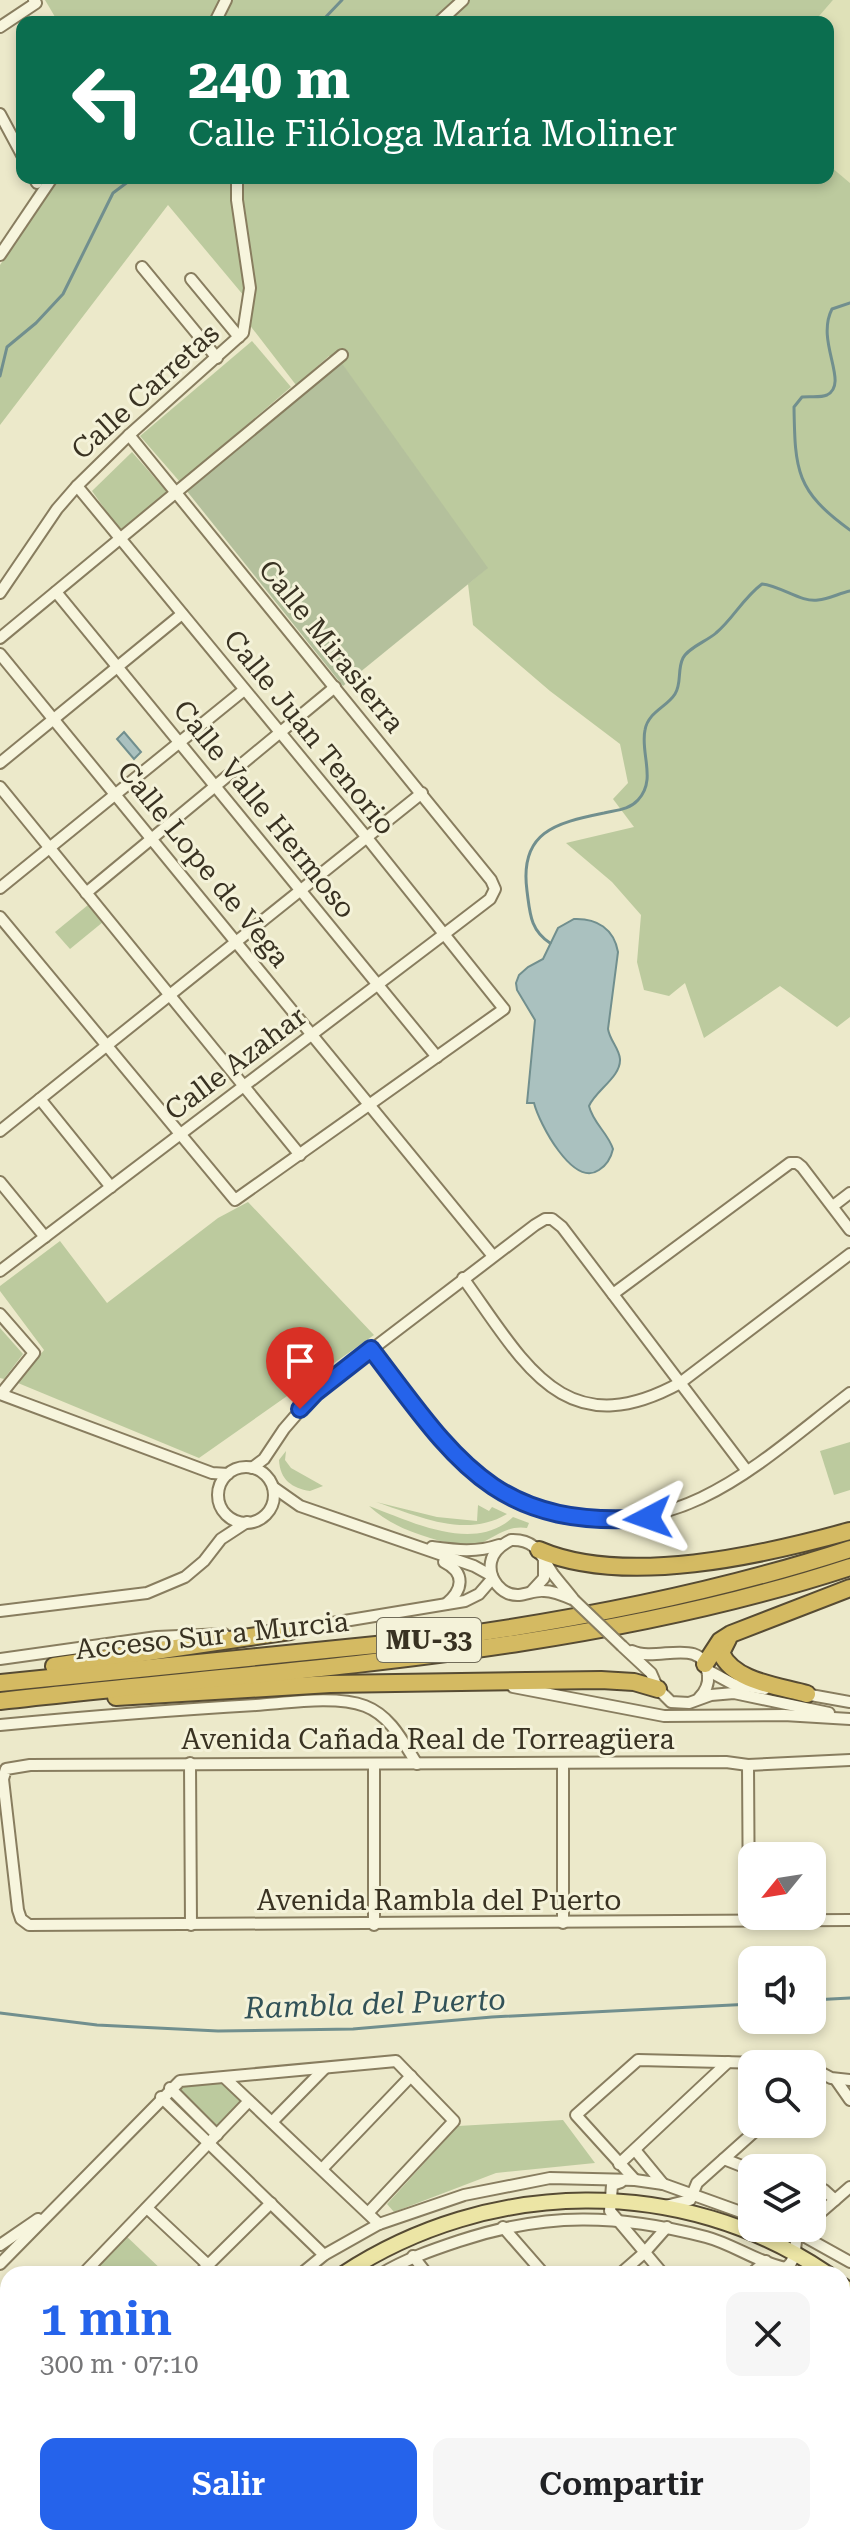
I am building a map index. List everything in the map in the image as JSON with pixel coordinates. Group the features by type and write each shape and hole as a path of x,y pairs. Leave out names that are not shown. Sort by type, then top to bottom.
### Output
{"highway":[{"path":"542,1554 607,1566 649,1566 743,1556 850,1531"},
{"name":"Acceso Sur a Murcia","path":"0,1683 503,1630 679,1597 850,1549"},
{"name":"Acceso Sur a Murcia","path":"0,1701 437,1656 570,1636 718,1604 850,1567"},
{"path":"706,1667 720,1641 731,1634 850,1588"},
{"path":"0,1675 290,1631"},
{"path":"731,1634 721,1653 726,1664 737,1673 807,1694"},
{"path":"89,1690 101,1698 330,1684 601,1680 657,1684"}],"main road":[{"path":"357,2266 398,2242 449,2221 514,2205 570,2199 663,2206 725,2223 815,2266"}],"street":[{"path":"446,16 463,0"},
{"path":"0,27 35,2"},
{"path":"0,114 16,144"},
{"path":"0,255 48,184"},
{"name":"Calle Carretas","path":"0,593 57,509 77,486 243,333 250,288 237,184"},
{"path":"142,267 217,358"},
{"path":"191,279 239,337"},
{"path":"0,638 342,355"},
{"name":"Calle Mirasierra","path":"129,435 422,793 484,870 495,889"},
{"name":"Calle Juan Tenorio","path":"77,486 504,1009 437,1057"},
{"name":"Calle Valle Hermoso","path":"56,592 437,1057"},
{"path":"0,763 182,614"},
{"name":"Calle Lope de Vega","path":"0,654 493,1256"},
{"path":"86,893 335,687"},
{"path":"0,888 244,690"},
{"path":"0,787 300,1155"},
{"path":"0,1131 422,793"},
{"name":"Calle Azahar","path":"0,1271 490,899 495,889"},
{"path":"0,917 235,1200 437,1057"},
{"path":"40,1099 111,1187"},
{"path":"613,1294 790,1163 802,1167 850,1230"},
{"path":"0,1182 45,1237"},
{"path":"833,1206 850,1193"},
{"path":"252,1468 269,1452 316,1392 535,1225 552,1219 747,1471"},
{"path":"463,1278 531,1370 562,1393 590,1405 616,1407 652,1398 680,1383 850,1254"},
{"path":"0,1314 34,1353 0,1394 224,1478"},
{"path":"371,1349 441,1440 468,1468 497,1490 548,1512 583,1519 610,1521 648,1518 680,1509 712,1494 850,1393"},
{"path":"266,1475 269,1452"},
{"path":"300,1506 270,1510 256,1521 247,1522 229,1516 219,1501 224,1478 237,1468 252,1468 266,1475 273,1487 300,1506 474,1566 492,1578 504,1592 522,1595 544,1591 574,1600"},
{"path":"270,1510 273,1487"},
{"path":"221,1539 223,1509"},
{"path":"0,1611 147,1593 163,1588 192,1572 221,1539 247,1522"},
{"path":"406,1544 463,1551 485,1550 521,1540 542,1554 574,1600 657,1684 663,1697 680,1704 721,1693 747,1695 850,1719"},
{"path":"406,1544 453,1566 459,1574 460,1588 446,1605"},
{"path":"0,1659 157,1637 290,1631 465,1601 479,1594 492,1578 490,1565 494,1553 502,1545"},
{"path":"530,1592 544,1578 542,1554"},
{"path":"622,1646 647,1656 686,1651 694,1653 724,1681 745,1687 850,1702"},
{"path":"657,1684 659,1664 671,1653"},
{"path":"698,1699 707,1687 706,1667"},
{"path":"491,1683 664,1716 784,1715 850,1719"},
{"path":"0,1725 310,1701 361,1704 376,1711 397,1733 417,1764"},
{"name":"Avenida Cañada Real de Torreagüera","path":"29,1925 21,1919 18,1910 3,1792 6,1769 30,1765 190,1763 726,1762 748,1765 850,1760"},
{"path":"190,1763 191,1925"},
{"path":"563,1764 563,1923"},
{"path":"374,1765 374,1925"},
{"path":"748,1765 748,1842"},
{"name":"Avenida Rambla del Puerto","path":"826,1920 850,1920"},
{"name":"Avenida Rambla del Puerto","path":"29,1925 738,1921"},
{"path":"630,2180 576,2115 638,2060 738,2062"},
{"path":"0,2264 180,2081 396,2061 454,2121 368,2213"},
{"path":"619,2164 728,2062"},
{"path":"272,2122 325,2068"},
{"path":"322,2169 411,2076"},
{"path":"826,2077 850,2080"},
{"path":"225,2078 379,2224"},
{"path":"836,2080 850,2100"},
{"path":"170,2088 217,2135"},
{"path":"161,2097 324,2255"},
{"path":"91,2266 249,2101"},
{"path":"663,2206 690,2200 697,2183 747,2138"},
{"path":"635,2150 663,2184"},
{"path":"724,2159 738,2164"},
{"path":"311,2266 379,2224 452,2199 550,2178 663,2184 738,2211"},
{"path":"597,2179 644,2253 656,2266"},
{"path":"395,2266 413,2256 503,2227 570,2218 612,2204 630,2180"},
{"path":"826,2208 850,2187"},
{"path":"826,2192 835,2200"},
{"path":"208,2266 271,2203"},
{"path":"612,2204 667,2227 716,2240 780,2266"},
{"path":"0,2245 57,2206"},
{"path":"147,2208 200,2266"},
{"path":"503,2227 537,2266"},
{"path":"629,2266 667,2227"},
{"path":"787,2266 795,2254 795,2242"},
{"path":"819,2242 850,2262"},
{"path":"413,2256 421,2266"},
{"path":"760,2266 766,2261"},
{"path":"766,2261 774,2266"}],"green space":[{"path":"45,0 833,0 819,16 54,16"},
{"path":"833,0 850,0 850,183 834,170 834,16 819,16"},
{"path":"834,170 850,183 850,1017 837,1027 780,986 704,1038 685,983 669,996 644,990 637,962 641,915 612,882 566,843 634,827 613,799 628,783 620,744 550,691 473,625 468,584 487,568 341,363 329,356 296,385 242,315 244,296 168,205 0,425 0,265 53,184 834,184"},
{"path":"252,341 291,387 180,482 140,436"},
{"path":"341,362 488,568 343,686 186,490"},
{"path":"132,452 168,493 121,532 92,491"},
{"path":"88,905 103,922 70,949 55,932"},
{"path":"248,1202 374,1335 199,1458 18,1383 44,1350 0,1291 0,1286 60,1241 107,1303 218,1218"},
{"path":"0,1328 23,1354 4,1379 0,1378"},
{"path":"850,1442 850,1490 834,1495 820,1451"},
{"path":"286,1451 285,1460 291,1468 323,1486 310,1491 288,1482 279,1460"},
{"path":"376,1502 437,1517 477,1521 478,1505 489,1511 492,1507 507,1514 475,1525 458,1525 425,1519"},
{"path":"369,1506 422,1526 461,1534 497,1528 513,1517 529,1523 527,1528 504,1531 467,1547 402,1528"},
{"path":"225,2078 249,2101 217,2135 170,2088 180,2081"},
{"path":"563,2120 595,2163 496,2173 394,2212 387,2204 458,2126"},
{"path":"123,2233 158,2266 91,2266"}],"water":[{"path":"124,732 141,752 134,759 117,739"},
{"path":"574,919 590,920 603,926 613,937 618,952 608,1029 619,1055 619,1066 589,1106 613,1149 604,1166 589,1173 568,1162 550,1138 534,1103 527,1103 535,1020 516,983 528,967 543,959 558,928"}],"waterway":[{"path":"327,16 342,0"},
{"path":"0,376 7,347 36,323 63,294 113,193 125,184"},
{"path":"850,303 832,309 828,322 827,335 835,381 833,389 824,396 802,397 794,407 796,448 802,478 819,503 850,530"},
{"path":"550,943 538,932 530,914 526,871 529,855 535,843 556,827 622,809 638,800 644,792 647,775 645,730 654,714 675,694 685,654 722,627 762,584 812,600 850,591"},
{"name":"Rambla del Puerto","path":"826,1999 850,1998"},
{"name":"Rambla del Puerto","path":"0,2013 97,2025 218,2031 353,2029 492,2017 738,2005"}],"route":[{"path":"300,1409 316,1392 371,1349 441,1440 468,1468 497,1490 548,1512 583,1519 610,1521 648,1518"}]}
